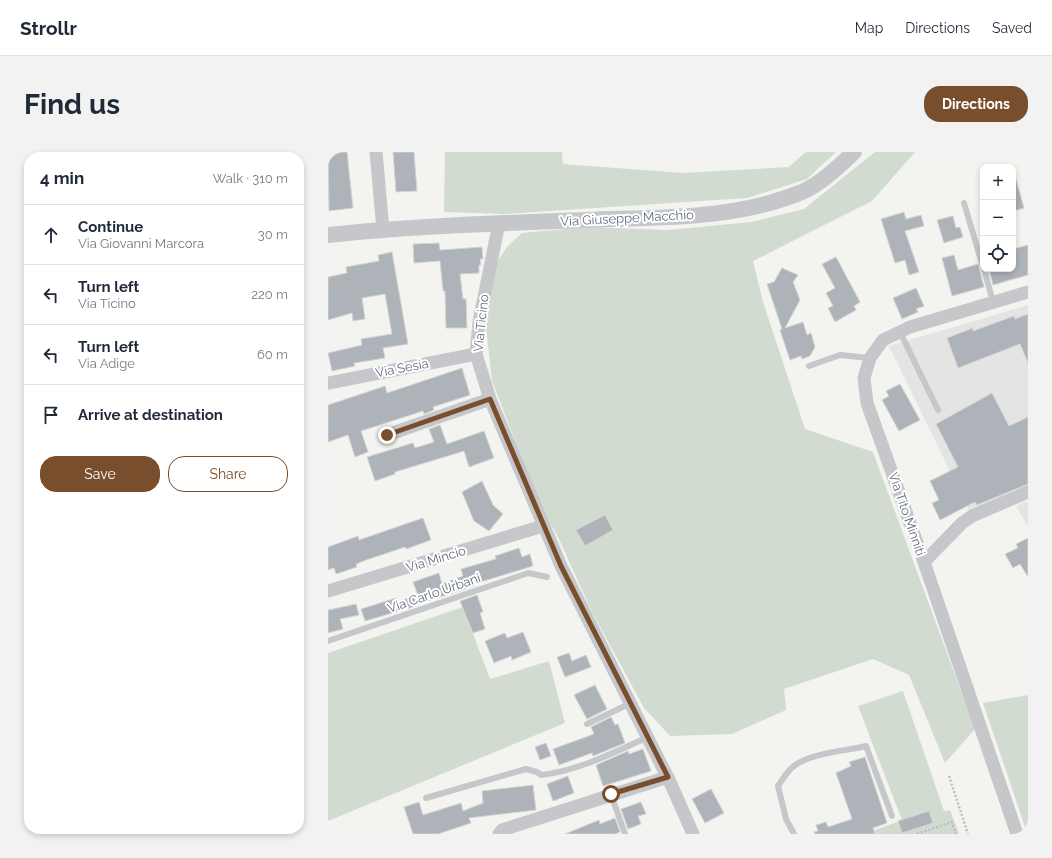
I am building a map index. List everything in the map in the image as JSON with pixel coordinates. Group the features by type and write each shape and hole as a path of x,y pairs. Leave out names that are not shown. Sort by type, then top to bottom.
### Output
{"street":[{"path":"376,152 383,230"},
{"name":"Via Giuseppe Macchio","path":"328,235 499,223 687,216 744,210 803,191 824,180 854,152"},
{"name":"Via Ticino","path":"499,223 479,322 476,354 490,399 561,566 668,777 693,834"},
{"name":"Via Tito Minniti","path":"1017,834 924,562 867,403 864,378 870,358 883,340 900,332 1028,292"},
{"name":"Via Sesia","path":"328,383 476,354"},
{"path":"387,435 490,399"},
{"path":"924,562 951,533 972,516 1028,492"},
{"name":"Via Mincio","path":"328,592 543,526"},
{"path":"499,834 502,830 668,777"}],"lane":[{"path":"964,203 980,258"},
{"path":"984,272 994,302"},
{"path":"900,332 938,410"},
{"path":"809,366 840,355 870,358"},
{"name":"Via Carlo Urbani","path":"328,641 528,573 547,577"},
{"path":"587,724 631,703"},
{"path":"426,798 526,769 537,772 541,775 555,774 614,752 648,737"},
{"path":"794,834 786,819 778,786 786,774 794,766 809,758 866,746 892,816"},
{"path":"611,794 625,834"}],"path":[{"path":"949,776 968,834"},
{"path":"917,834 952,822 956,834"}],"shaded area":[{"path":"445,152 562,152 563,164 683,173 789,167 806,152 836,152 807,179 747,198 504,214 444,212"},
{"path":"875,152 915,152 872,201 753,261 763,302 805,429 873,452 975,729 945,763 909,675 873,659 784,689 786,710 732,734 670,736 644,708 592,612 558,537 541,507 492,381 486,326 487,303 497,262 507,247 522,233 587,227 668,230 751,222 804,209"},
{"path":"1028,305 1028,486 970,512 889,346"},
{"path":"1028,501 1028,527 1016,506"},
{"path":"463,607 490,679 549,661 565,723 328,821 328,653"},
{"path":"903,691 944,811 950,810 959,834 865,834 902,820 858,706"},
{"path":"1028,695 1028,834 1025,834 1025,827 983,703"}],"building":[{"path":"328,152 347,152 353,208 329,211"},
{"path":"393,152 414,152 417,191 396,192"},
{"path":"1016,179 1024,208 1016,210"},
{"path":"904,212 906,219 921,215 924,226 905,231 919,272 909,275 905,260 895,263 881,219"},
{"path":"953,216 956,228 960,227 963,237 944,243 937,220"},
{"path":"439,243 440,250 482,247 483,259 480,259 481,265 479,265 479,273 460,274 463,299 466,299 467,328 446,328 445,291 443,291 440,261 414,263 413,244"},
{"path":"1028,245 1028,275 993,285 990,272 1016,272 1016,248"},
{"path":"392,252 408,344 383,348 385,358 354,363 355,366 332,371 328,353 362,345 361,339 392,334 385,294 362,298 365,319 353,321 352,313 328,320 328,277 347,273 346,267 379,261 378,255"},
{"path":"954,255 958,270 978,264 984,287 952,296 942,258"},
{"path":"836,257 860,302 854,306 856,310 835,322 828,308 833,306 826,293 835,288 822,264"},
{"path":"782,268 798,275 793,282 800,300 785,328 803,322 807,335 811,333 815,347 810,356 802,359 801,356 790,360 780,330 782,329 767,284 774,282"},
{"path":"916,288 924,306 916,309 918,312 902,319 893,298"},
{"path":"1028,314 1028,363 1020,344 958,368 947,338 973,328 973,331 1014,316 1015,319"},
{"path":"462,368 470,395 433,407 434,410 424,414 423,411 361,431 368,452 355,457 348,435 328,442 328,405 385,386 387,393"},
{"path":"900,384 920,420 899,431 882,400 889,396 886,391"},
{"path":"992,393 1009,426 1028,417 1028,484 977,505 975,502 940,520 932,503 939,500 930,481 958,467 936,424"},
{"path":"440,425 447,444 484,431 494,458 469,467 464,451 395,472 395,474 375,481 367,457 413,443 415,448 434,442 429,429"},
{"path":"482,481 493,505 503,514 489,531 474,521 462,492"},
{"path":"605,515 613,530 585,546 576,530"},
{"path":"423,518 431,540 406,549 405,547 366,560 356,564 357,567 336,574 334,568 328,570 328,547 358,536 359,540"},
{"path":"1028,538 1028,577 1020,564 1013,568 1005,554 1018,548 1016,544"},
{"path":"519,548 522,557 530,554 533,566 474,584 475,586 421,603 413,582 439,573 442,584 463,576 461,569 496,559 495,556"},
{"path":"477,595 483,612 480,613 485,629 473,633 460,601"},
{"path":"414,596 417,605 407,609 403,600"},
{"path":"396,598 399,611 365,621 361,609"},
{"path":"356,604 359,615 340,619 343,629 328,633 328,610"},
{"path":"523,632 531,652 512,660 511,656 494,663 485,641 505,633 507,638"},
{"path":"569,653 572,661 586,655 591,667 565,677 557,657"},
{"path":"595,685 607,709 587,719 574,695"},
{"path":"611,717 615,725 618,724 625,743 593,756 592,753 559,765 553,749 594,734 591,727"},
{"path":"546,743 551,756 540,760 535,747"},
{"path":"643,749 651,771 603,786 596,765 628,751 629,754"},
{"path":"865,757 887,823 873,828 875,834 815,834 814,832 818,831 816,825 826,822 828,827 852,819 836,773 851,766 849,762"},
{"path":"568,776 574,793 553,801 547,784"},
{"path":"533,785 536,810 469,818 471,823 438,834 413,834 404,807 419,802 423,815 461,803 463,811 483,803 482,791"},
{"path":"711,789 724,813 705,823 692,799"},
{"path":"641,802 646,814 638,816 641,824 628,829 621,809"},
{"path":"929,811 933,823 902,833 898,821"},
{"path":"615,818 620,832 615,834 565,834 599,820 600,824"}],"route":[{"path":"387,435 490,399 561,566 668,777 611,794"}]}
